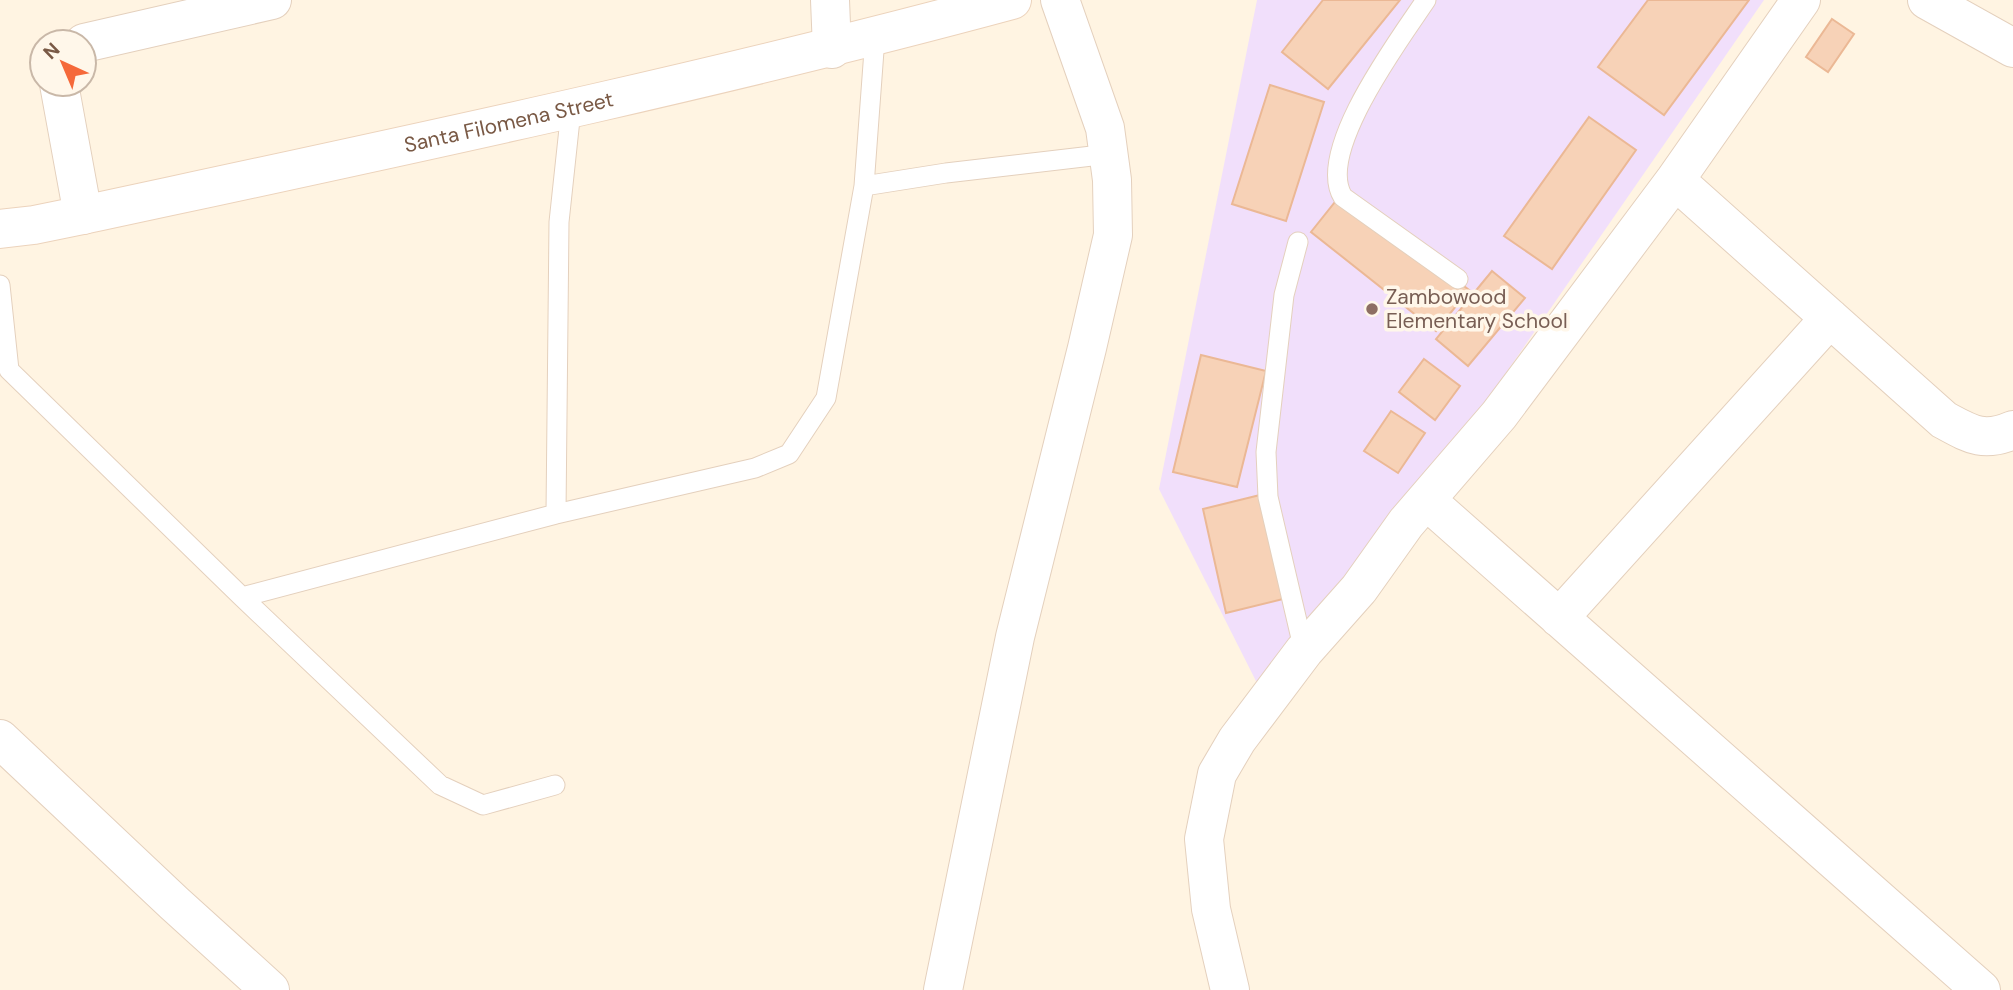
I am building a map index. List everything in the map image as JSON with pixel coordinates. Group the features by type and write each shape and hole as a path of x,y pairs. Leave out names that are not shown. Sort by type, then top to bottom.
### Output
{"street":[{"path":"98,40 272,0"},
{"path":"830,0 832,49"},
{"name":"Santa Filomena Street","path":"0,229 83,215 571,110 832,49 1012,0"},
{"path":"943,990 1015,637 1113,235 1112,180 1105,128 1060,0"},
{"path":"1230,990 1212,909 1205,838 1217,774 1237,740 1304,651 1359,589 1406,523 1499,415 1675,180 1801,0"},
{"path":"1927,0 2013,48"},
{"path":"62,98 83,215"},
{"path":"1675,180 1944,420 1974,436 2001,435 2013,430"},
{"path":"1559,618 1830,318"},
{"path":"1426,500 1981,990"},
{"path":"0,739 270,990"}],"lane":[{"path":"1426,0 1376,75 1352,117 1336,176 1337,187 1343,197 1458,279"},
{"path":"242,597 556,514 755,468 789,454 826,398 864,186 875,37"},
{"path":"556,514 559,222 571,110"},
{"path":"864,186 946,173 1109,155"},
{"path":"1298,242 1284,295 1266,452 1271,510 1304,651"},
{"path":"0,285 4,370 440,785 483,805 555,785"}],"shaded area":[{"name":"Zambowood Elementary School","path":"1257,0 1764,0 1472,422 1260,689 1159,489"}],"building":[{"path":"1323,0 1400,0 1328,89 1282,52"},
{"path":"1648,0 1749,0 1664,115 1598,67"},
{"path":"1832,19 1854,34 1828,72 1806,57"},
{"path":"1270,85 1324,102 1286,221 1232,204"},
{"path":"1589,117 1636,150 1552,269 1504,236"},
{"path":"1343,192 1469,290 1436,331 1311,232"},
{"path":"1492,271 1525,298 1468,366 1436,339"},
{"path":"1201,355 1266,371 1237,487 1173,472"},
{"path":"1424,359 1460,386 1435,420 1399,392"},
{"path":"1391,411 1425,433 1398,473 1364,451"},
{"path":"1260,495 1283,599 1226,613 1203,509"}],"place":[{"name":"Zambowood Elementary School","path":"1372,309"}]}
